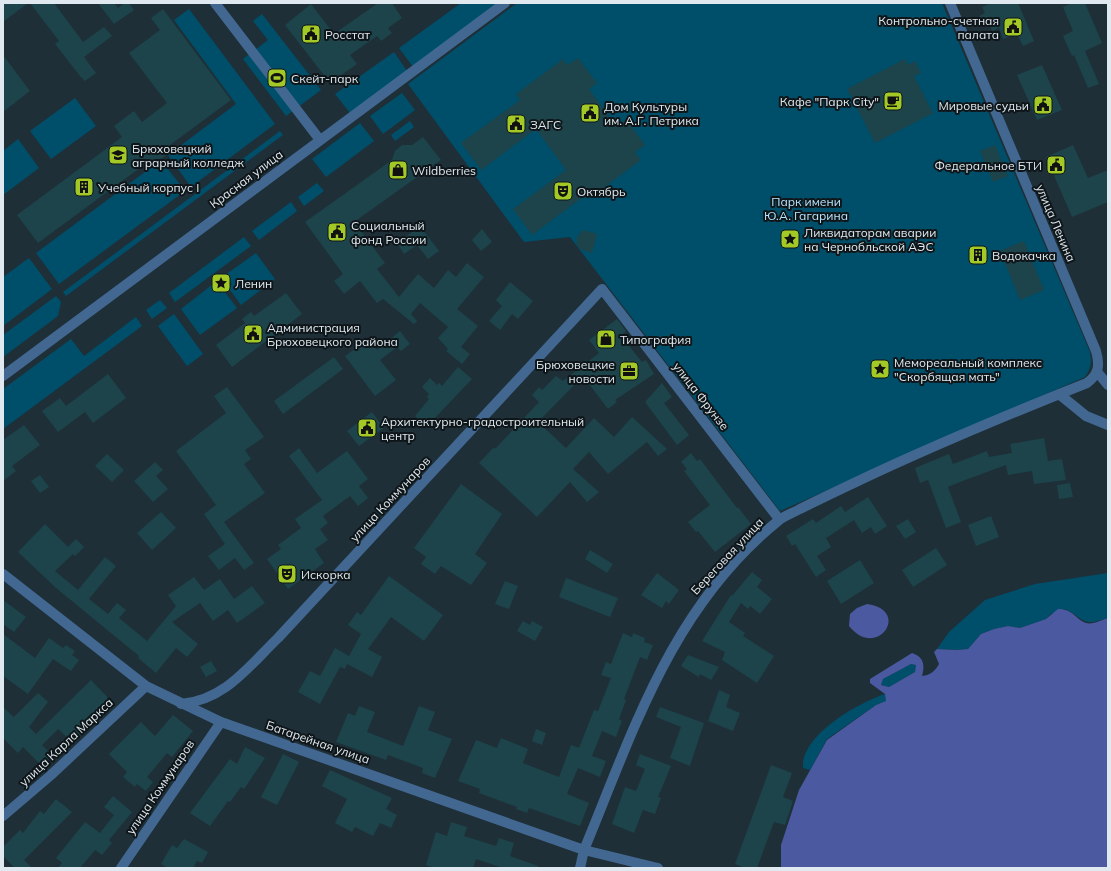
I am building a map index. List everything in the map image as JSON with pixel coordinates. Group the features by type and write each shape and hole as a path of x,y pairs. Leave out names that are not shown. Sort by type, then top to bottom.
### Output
{"street":[{"path":"215,3 320,140"},
{"name":"Красная улица","path":"3,376 505,3"},
{"name":"улица Ленина","path":"950,3 1096,351 1099,366 1098,373"},
{"name":"улица Фрунзе","path":"602,289 779,519"},
{"name":"улица Коммунаров","path":"181,704 205,700 227,688 278,638 602,289"},
{"path":"1098,373 1108,385"},
{"name":"Береговая улица","path":"580,868 584,850 650,690 676,640 698,607 716,585 755,542 779,519 933,446 1087,383 1098,373"},
{"path":"1059,394 1086,416 1108,425"},
{"name":"Батарейная улица","path":"3,574 146,686 221,722 584,850 658,868"},
{"name":"улица Карла Маркса","path":"3,816 51,774 146,686"},
{"name":"улица Коммунаров","path":"121,868 221,722"}],"green space":[{"path":"461,3 499,3 413,67 399,48"},
{"name":"Парк имени Ю.А. Гагарина","path":"517,3 942,3 1090,352 1091,359 1089,371 1085,377 780,511 570,237 524,242 408,84"},
{"path":"189,9 275,124 191,187 168,155 236,104 174,20"},
{"name":"Скейт-парк","path":"262,14 321,90 286,116 243,59 268,40 253,21"},
{"path":"394,52 407,71 350,113 335,94"},
{"path":"402,93 415,110 383,134 370,116"},
{"path":"75,98 96,126 51,159 30,131"},
{"path":"410,121 414,127 395,141 391,135"},
{"path":"360,123 374,141 326,177 312,159"},
{"path":"280,131 283,135 66,296 63,292"},
{"path":"18,139 39,168 3,195 3,151"},
{"path":"161,160 185,191 59,284 36,253"},
{"path":"317,183 324,191 304,206 298,197"},
{"path":"291,202 297,211 259,240 252,231"},
{"path":"244,237 251,246 175,302 169,293"},
{"path":"256,253 275,279 241,305 228,287 232,284 225,275"},
{"path":"29,258 52,289 3,326 3,277"},
{"path":"213,284 220,293 224,291 237,308 200,335 181,309"},
{"path":"56,296 61,302 58,316 3,357 3,335"},
{"path":"160,300 167,308 152,319 146,310"},
{"path":"174,314 203,354 187,366 158,326"},
{"path":"136,317 142,326 3,429 3,389 71,339 84,356"},
{"path":"1108,573 1108,618 1088,622 1065,609 1051,614 1046,619 1020,628 1008,626 981,634 968,649 937,649 949,632 985,600 1035,584"},
{"path":"911,664 916,665 915,672 889,687 881,685 883,679"},
{"path":"885,694 887,701 876,705 827,739 810,770 803,768 805,756 811,744 821,732 847,713 874,698"}],"water":[{"path":"867,604 880,608 887,615 888,623 885,630 879,636 870,638 860,635 849,626 850,614 857,608"},
{"path":"1058,609 1068,611 1086,623 1094,623 1108,618 1108,868 781,868 781,845 799,790 827,740 876,705 886,701 885,694 870,683 870,679 912,653 919,657 923,662 922,676 928,675 934,671 939,664 934,652 937,649 968,649 981,634 994,629 1008,626 1020,628 1046,619","holes":["911,664 916,665 915,672 889,687 881,685 883,679"]}],"building":[{"path":"3,3 28,3 3,22"},
{"path":"30,3 54,3 83,42 104,27 112,36 84,57 96,73 85,81 80,76 55,44 59,41"},
{"path":"98,3 114,3 118,8 124,3 129,3 134,10 114,24"},
{"path":"378,3 392,3 402,18 388,28 392,33 381,41 377,36 350,55 357,64 330,83 285,25 311,4 334,34"},
{"path":"991,3 1018,3 1034,41 1023,46 1017,34 1003,39 999,28 992,31 990,26 983,25 979,16 985,13 982,7"},
{"path":"1072,3 1085,3 1102,43 1085,51 1099,84 1088,88 1074,55 1072,56 1063,36 1073,31 1063,7"},
{"name":"Учебный корпус I","path":"163,9 231,100 170,145 173,150 164,157 155,163 152,159 38,243 17,215 122,137 114,126 134,111 142,122 167,103 129,53 160,30 151,18"},
{"path":"3,55 30,91 3,112"},
{"path":"578,58 597,83 589,89 616,126 626,119 645,145 635,152 641,160 594,195 591,191 532,235 513,209 566,170 536,129 481,170 461,143 520,100 516,94 563,59 567,65"},
{"path":"905,59 908,65 915,61 921,73 914,76 933,113 875,143 847,89"},
{"path":"1042,65 1062,110 1037,120 1017,75"},
{"path":"423,137 441,160 354,222 385,263 377,269 399,297 418,274 434,288 448,270 456,277 467,263 484,277 457,309 478,326 461,347 470,354 462,364 446,351 448,349 438,338 448,327 420,303 411,314 417,321 414,324 383,299 377,303 360,281 344,294 334,281 343,274 305,222 392,160 395,151 402,145 412,145"},
{"path":"995,145 1008,176 993,182 980,151"},
{"path":"1073,145 1088,178 1108,170 1108,202 1072,217 1046,157"},
{"path":"420,226 439,251 428,259 417,245 404,254 397,243"},
{"path":"482,229 492,242 481,251 472,240"},
{"path":"583,230 597,234 592,253 580,249 577,245 577,237"},
{"path":"1024,241 1044,290 1020,300 1000,251"},
{"name":"Водокачка","path":"976,247 984,249 989,256 982,264 976,265 970,259 970,253"},
{"path":"510,282 533,301 518,319 512,314 500,330 489,321 502,306 496,300"},
{"name":"Администрация Брюховецкого района","path":"286,293 302,314 232,367 216,345 245,323 242,319 251,312 254,316"},
{"path":"617,319 626,331 621,336 642,362 646,360 654,374 615,400 617,402 608,409 583,376 538,422 566,448 594,418 614,437 632,417 667,449 658,456 647,442 608,474 589,452 573,469 599,492 587,502 570,482 537,517 479,463 494,447 495,449 539,402 532,395 539,387 542,390 556,376 563,381 599,353 589,340"},
{"path":"400,331 410,344 401,351 397,347 380,360 396,380 375,396 345,356 369,339 377,350"},
{"path":"334,357 343,369 283,414 274,401"},
{"path":"458,367 472,379 434,419 436,421 429,429 415,416 429,399 427,397 429,394 422,387 430,378 437,385 439,383 442,386"},
{"path":"108,374 126,398 93,423 85,412 58,432 42,411 60,398 66,406"},
{"path":"662,383 672,397 664,403 689,435 677,445 645,402"},
{"path":"227,387 264,437 245,450 251,459 244,464 265,493 224,522 254,563 244,570 235,558 219,570 208,556 225,544 204,514 216,505 176,451 226,413 214,396"},
{"path":"372,412 384,428 359,446 347,431"},
{"path":"24,425 40,445 12,466 16,471 3,481 3,440"},
{"path":"1044,438 1048,461 1062,459 1066,480 1034,484 1032,471 1008,475 1006,465 960,482 948,487 961,522 946,528 928,480 920,483 915,468 949,454 953,464 987,451 989,457 1012,453 1010,444"},
{"path":"299,448 317,473 347,451 368,479 359,486 368,498 358,506 350,496 323,516 328,523 320,529 328,540 315,549 324,563 288,589 267,559 281,549 278,545 301,528 295,519 322,500 289,456"},
{"path":"691,453 697,461 700,459 751,524 715,552 698,531 696,532 688,522 710,505 684,471 687,469 681,462"},
{"path":"107,454 124,470 112,482 95,466"},
{"path":"155,462 163,470 156,476 168,489 153,502 134,481"},
{"path":"40,475 49,487 40,493 31,481"},
{"path":"1070,483 1073,497 1059,499 1057,485"},
{"path":"461,484 502,514 475,554 487,563 471,585 441,566 435,574 421,564 426,557 414,548"},
{"path":"868,497 887,526 875,534 871,527 862,533 854,520 826,538 831,547 817,556 826,570 816,577 795,544 792,546 786,536 813,519 816,523 841,506 845,512"},
{"path":"161,512 176,528 152,550 137,533"},
{"path":"991,516 999,537 976,546 968,525"},
{"path":"908,519 916,532 905,539 896,526"},
{"path":"45,524 68,547 76,539 84,547 75,556 73,554 55,571 78,590 105,557 116,566 89,599 108,614 117,603 126,610 119,618 147,641 176,606 168,595 194,577 204,590 220,579 234,599 252,586 265,603 237,623 228,610 213,621 200,603 172,622 198,644 187,657 176,648 156,673 138,658 139,656 56,588 18,552"},
{"path":"936,548 947,565 913,587 902,570"},
{"path":"590,550 613,564 607,573 585,559"},
{"path":"860,560 874,583 841,604 827,581"},
{"path":"752,572 762,580 757,587 772,599 760,614 750,606 748,609 741,603 729,622 745,633 743,636 774,656 757,683 722,660 725,652 702,641 731,595 732,596"},
{"path":"657,573 679,590 669,604 666,601 662,608 641,595"},
{"path":"389,576 443,615 424,641 391,617 368,649 382,657 372,677 347,664 345,669 340,667 320,704 298,692 310,671 320,676 335,648 349,656 361,634 348,625 357,612 361,615"},
{"path":"566,578 618,598 610,617 559,597"},
{"path":"505,581 518,586 509,609 495,604"},
{"path":"3,600 26,617 14,632 3,624"},
{"path":"523,621 530,625 532,621 543,627 535,641 517,631"},
{"path":"623,633 632,637 633,633 645,638 644,642 653,645 647,660 640,657 624,699 626,700 619,719 622,721 616,737 602,731 592,756 606,761 600,777 578,768 567,794 589,803 580,826 529,808 527,813 516,809 517,807 479,793 480,789 458,781 476,740 497,748 501,738 528,749 523,763 559,777 571,745 579,748 594,710 598,711 611,678 601,675 606,662 611,664"},
{"path":"3,634 35,658 49,638 63,648 66,645 75,651 72,655 79,660 71,671 53,659 28,694 3,676"},
{"path":"688,655 719,667 711,680 700,674 699,677 681,666"},
{"path":"211,661 217,671 206,677 200,667"},
{"path":"91,680 112,702 73,743 58,729 42,745 53,756 42,766 23,747 18,753 3,738 3,707 14,717 38,693 48,702 29,727 36,734"},
{"path":"719,690 730,695 726,707 740,713 733,731 708,721"},
{"path":"359,706 375,712 367,732 403,746 419,706 435,712 428,730 452,739 435,778 422,773 423,768 388,755 386,760 336,742 348,713 355,716"},
{"path":"660,707 704,723 690,766 670,758 681,727 656,717"},
{"path":"173,715 193,731 172,757 167,753 147,777 153,782 146,791 137,784 135,787 123,777 127,772 109,754 141,722 155,736"},
{"path":"536,729 546,733 542,745 532,741"},
{"path":"245,747 265,758 244,789 241,787 230,802 228,801 210,826 190,813 230,759 237,764"},
{"path":"283,754 299,762 277,805 261,797"},
{"path":"640,754 671,766 658,797 661,798 655,814 643,810 634,833 612,824 625,787 636,791 645,769 636,765"},
{"path":"771,765 792,773 783,797 793,801 785,825 774,822 757,868 745,868 735,864"},
{"path":"330,770 392,798 386,809 397,815 391,828 380,823 373,836 355,827 352,832 335,823 347,799 322,786"},
{"path":"113,796 132,812 109,840 112,843 102,855 95,850 80,868 58,868 62,863 56,858 85,822 100,833 114,815 104,807"},
{"path":"56,799 72,812 24,860 32,868 15,868 3,856 3,847 20,830 23,833 40,811 44,814"},
{"path":"451,822 467,827 464,836 496,846 499,838 514,843 510,856 538,866 538,868 503,868 476,859 473,868 435,868 426,865 436,832 447,836"},
{"path":"184,839 208,852 202,863 197,861 193,868 168,868 161,864 172,845 177,848"}],"place":[{"name":"Контрольно-счетная палата","path":"1013,27"},
{"name":"Росстат","path":"311,34"},
{"name":"Скейт-парк","path":"277,78"},
{"name":"Кафе \"Парк City\"","path":"893,101"},
{"name":"Мировые судьи","path":"1043,105"},
{"name":"Дом Культуры им. А.Г. Петрика","path":"590,113"},
{"name":"ЗАГС","path":"516,124"},
{"name":"Брюховецкий аграрный колледж","path":"118,155"},
{"name":"Федеральное БТИ","path":"1056,165"},
{"name":"Wildberries","path":"398,170"},
{"name":"Учебный корпус I","path":"84,187"},
{"name":"Октябрь","path":"563,191"},
{"name":"Социальный фонд России","path":"337,232"},
{"name":"Ликвидаторам аварии на Чернобльской АЭС","path":"790,239"},
{"name":"Водокачка","path":"978,255"},
{"name":"Ленин","path":"221,283"},
{"name":"Администрация Брюховецкого района","path":"253,334"},
{"name":"Типография","path":"606,339"},
{"name":"Мемореальный комплекс \"Cкорбящая мать\"","path":"880,369"},
{"name":"Брюховецкие новости","path":"629,371"},
{"name":"Архитектурно-градостроительный центр","path":"367,428"},
{"name":"Искорка","path":"287,574"}]}
